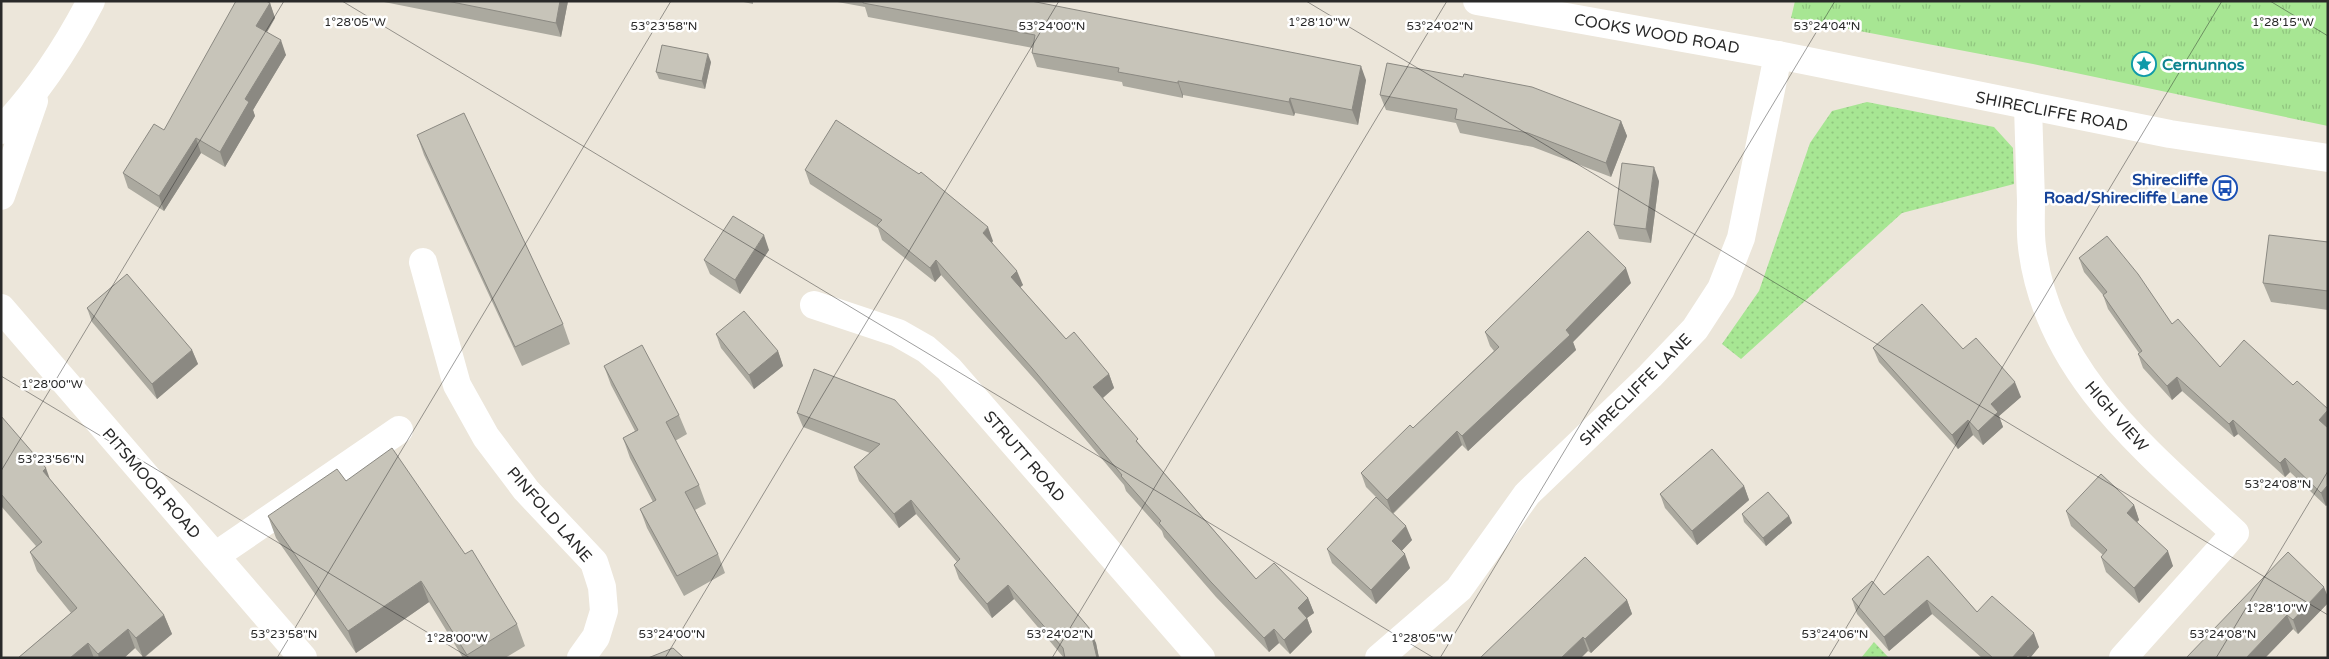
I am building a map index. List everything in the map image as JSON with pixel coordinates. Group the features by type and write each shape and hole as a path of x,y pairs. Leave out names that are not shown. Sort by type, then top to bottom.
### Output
{"street":[{"path":"1,130 41,83 72,38 91,1"},
{"name":"COOKS WOOD ROAD","path":"1477,1 1778,55"},
{"name":"SHIRECLIFFE ROAD","path":"1778,55 2028,107 2229,145 2328,158"},
{"name":"SHIRECLIFFE LANE","path":"1379,658 1458,589 1528,494 1650,376 1695,329 1720,288 1741,238 1778,55"},
{"path":"1,196 41,83"},
{"name":"HIGH VIEW","path":"2028,107 2032,247 2043,300 2055,331 2089,387 2129,434 2235,532 2123,658"},
{"name":"PINFOLD LANE","path":"423,262 457,385 486,437 526,490 594,562 602,587 604,611 596,637 581,658"},
{"name":"STRUTT ROAD","path":"814,305 898,333 926,349 949,369 1200,658"},
{"name":"PITSMOOR ROAD","path":"1,308 304,658"},
{"path":"215,556 399,430"}],"green space":[{"path":"1795,1 2328,1 2328,126 2033,64 1791,18"},
{"path":"1867,102 1994,127 2013,148 2014,184 1902,213 1741,359 1722,344 1759,291 1810,143 1832,111"},
{"path":"1874,642 1889,658 1861,658"}],"building":[{"path":"236,1 266,1 270,3 256,26 281,40 245,99 249,102 220,152 196,138 159,196 123,173 154,124 164,130"},
{"path":"447,1 560,1 556,23"},
{"path":"863,1 1031,1 1361,66 1352,110 1290,98 1289,102 1178,81 1178,83 1118,72 1119,68 1032,53 1035,35 863,3"},
{"path":"662,45 708,54 702,81 656,72"},
{"path":"1387,63 1463,77 1464,74 1532,87 1621,121 1606,163 1528,133 1455,119 1457,109 1380,95"},
{"path":"464,113 563,324 515,347 417,135"},
{"path":"836,120 919,174 921,172 988,227 983,233 1017,271 1011,277 1066,339 1074,332 1109,374 1093,387 1138,439 1136,441 1256,579 1274,563 1308,598 1298,608 1307,618 1284,640 1274,629 1264,638 1211,582 1159,523 1161,521 1121,476 1032,368 936,260 930,268 877,225 882,220 805,170"},
{"path":"1622,163 1654,167 1646,229 1614,225"},
{"path":"733,216 764,235 735,280 704,260"},
{"path":"1588,231 1626,268 1566,330 1570,335 1462,436 1457,431 1387,500 1361,473 1410,425 1413,428 1499,347 1485,332"},
{"path":"2269,235 2328,242 2328,291 2263,283"},
{"path":"2107,236 2138,274 2172,324 2178,319 2220,367 2244,340 2293,385 2297,381 2328,409 2319,420 2328,428 2328,487 2321,493 2285,458 2280,463 2233,420 2229,424 2177,377 2167,386 2138,354 2142,351 2103,295 2107,292 2079,258"},
{"path":"127,274 192,350 152,384 87,308"},
{"path":"1922,304 1963,349 1976,338 2015,382 1991,404 1998,412 1978,431 1968,420 1952,435 1873,348"},
{"path":"744,311 778,351 749,375 716,334"},
{"path":"642,345 679,415 666,422 699,485 685,492 718,554 677,576 640,509 656,500 623,438 638,430 604,366"},
{"path":"814,369 895,400 1090,629 1097,658 1065,658 1063,648 1008,585 987,604 954,565 960,559 911,500 894,514 854,467 880,444 797,413"},
{"path":"1,416 46,468 43,471 164,615 136,638 128,629 98,654 88,643 70,658 18,658 77,608 30,552 42,542 1,494"},
{"path":"392,448 465,554 472,550 517,624 467,655 421,581 348,631 268,516 337,469 346,481"},
{"path":"1712,449 1744,486 1692,531 1660,494"},
{"path":"2101,474 2134,505 2127,513 2168,551 2134,588 2101,557 2107,550 2066,511"},
{"path":"1768,492 1789,516 1763,538 1742,514"},
{"path":"1376,497 1406,526 1392,541 1405,554 1371,590 1327,549"},
{"path":"2288,552 2324,587 2293,620 2287,615 2246,658 2186,658"},
{"path":"1928,556 1977,612 1992,596 2034,633 2012,658 1993,658 1927,600 1884,637 1852,599 1872,581 1884,595"},
{"path":"1585,557 1627,600 1585,639 1583,637 1561,658 1480,658"},
{"path":"673,648 684,658 648,658"}],"place":[{"name":"Cernunnos","path":"2144,64"},
{"name":"Shirecliffe Road/Shirecliffe Lane","path":"2225,188"}]}
